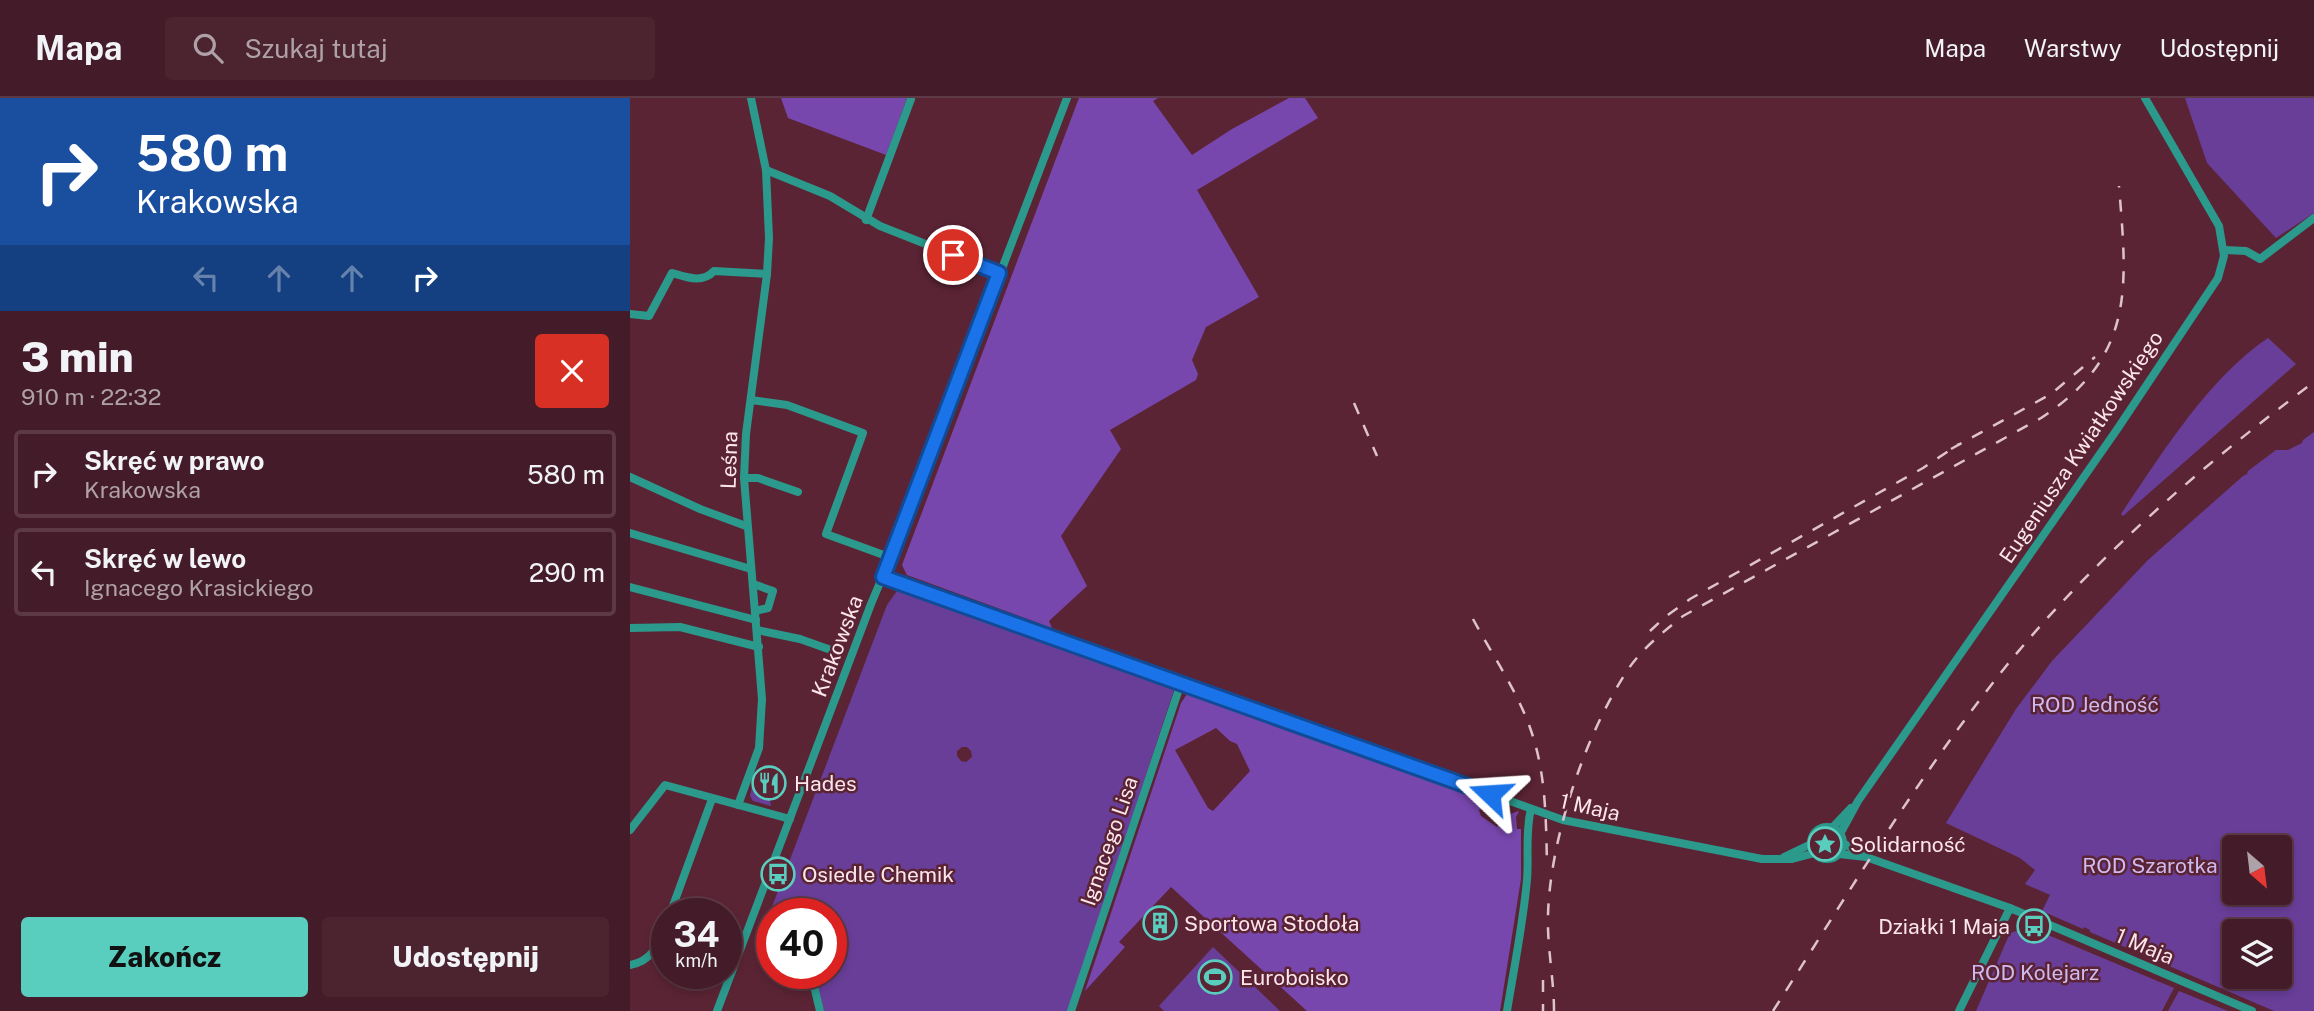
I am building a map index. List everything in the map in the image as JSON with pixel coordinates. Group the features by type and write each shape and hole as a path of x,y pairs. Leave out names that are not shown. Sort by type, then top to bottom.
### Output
{"street":[{"name":"Leśna","path":"738,805 760,748 762,699 744,478 746,434 767,274 769,238 766,170 751,98"},
{"name":"Krakowska","path":"717,1011 1067,98"},
{"path":"2146,98 2210,207 2219,226 2224,250 2246,251 2260,259 2314,218"},
{"path":"866,220 911,99"},
{"path":"766,170 830,197 866,220 999,273"},
{"name":"Eugeniusza Kwiatkowskiego","path":"1832,828 1858,801 2118,428 2215,284 2223,264 2224,250"},
{"path":"630,314 649,316 672,273 698,279 714,271 767,274"},
{"path":"751,400 787,405 863,433 826,534 891,558"},
{"path":"630,477 700,509 746,526"},
{"path":"744,478 758,478 798,492"},
{"path":"630,533 751,569"},
{"name":"1 Maja","path":"883,577 1531,810 1586,825 1762,859 1792,859 1815,853"},
{"path":"752,584 773,590 774,594 768,608 756,620"},
{"path":"630,587 756,620 831,650"},
{"path":"630,628 680,627 759,647"},
{"name":"Ignacego Lisa","path":"1071,1011 1181,683"},
{"path":"630,830 665,785 790,819"},
{"path":"676,898 712,799"},
{"name":"Eugeniusza Kwiatkowskiego","path":"1842,839 1858,801"},
{"path":"1507,1011 1527,884 1528,822 1531,810"},
{"path":"1832,828 1842,839 1839,854 1833,858 1825,859 1815,853 1811,844 1818,831 1832,828"},
{"name":"1 Maja","path":"1842,839 1866,857"},
{"name":"1 Maja","path":"1781,858 1811,844"},
{"name":"1 Maja","path":"1839,854 1866,857 2010,908 2252,1011"},
{"path":"1959,1011 2010,908"},
{"path":"630,965 642,962 651,955"},
{"path":"815,989 820,1011"}],"green space":[{"path":"2185,98 2314,98 2314,213 2276,238 2207,163"},
{"path":"2268,338 2296,364 2123,516 2121,514 2152,467 2187,419 2225,374"},
{"path":"2314,432 2314,1011 2274,1011 2223,989 2292,989 2292,919 2222,919 2222,989 2042,911 2050,895 2025,884 2035,870 2020,858 1946,823 2016,709 2052,661 2148,560 2248,471 2276,450 2288,450 2302,443"},
{"path":"899,588 1175,687 1068,1011 824,1011 819,989 847,989 847,898 775,898 887,605","holes":["962,747 971,751 972,757 966,762 957,756 957,751"]},
{"path":"752,787 770,800 771,806 753,801 750,796"},
{"path":"1827,835 1833,838 1836,844 1833,850 1827,853 1821,850 1818,844 1821,838"},
{"name":"ROD Kolejarz","path":"2029,927 2174,988 2162,1011 1976,1011 2010,933"},
{"name":"Euroboisko","path":"1213,947 1280,1011 1164,1011 1159,1006"},
{"path":"2179,991 2228,1011 2168,1011"}],"shaded area":[{"path":"781,98 907,98 886,155 788,118"},
{"path":"1079,98 1158,98 1153,101 1192,155 1232,129 1289,98 1305,98 1318,118 1197,190 1259,297 1206,327 1192,360 1198,374 1196,380 1110,430 1121,449 1061,536 1087,586 1049,621 1052,628 907,575 902,565"},
{"path":"1189,691 1477,795 1485,805 1479,810 1481,816 1497,827 1510,814 1519,811 1516,817 1517,829 1521,829 1521,879 1500,1011 1307,1011 1171,887 1119,942 1125,947 1085,991 1181,703","holes":["1216,728 1237,744 1250,771 1213,811 1208,808 1175,750"]}],"railway":[{"path":"1554,1011 1548,915 1555,853 1585,754 1598,723 1629,668 1647,647 1683,616 2041,418 2072,394 2094,370 2110,344 2119,316 2124,256 2119,186"},
{"path":"1951,449 2051,394 2095,357"},
{"path":"1773,1011 1944,748 2041,625 2152,514 2231,446 2314,382"},
{"path":"1354,403 1377,456"},
{"path":"1650,631 1690,599 1923,468 1959,444"},
{"path":"1473,619 1515,694 1534,740 1543,786 1547,864"},
{"path":"1543,980 1543,1011"}],"place":[{"name":"Hades","path":"769,783"},
{"name":"Solidarność","path":"1825,844"},
{"name":"Osiedle Chemik","path":"778,874"},
{"name":"Sportowa Stodoła","path":"1160,923"},
{"name":"Działki 1 Maja","path":"2034,926"},
{"name":"Euroboisko","path":"1215,977"}],"route":[{"path":"953,255 999,273 883,577 1490,794"}],"park label":[{"name":"ROD Jedność","path":"2095,704"},
{"name":"ROD Szarotka","path":"2150,865"}]}
